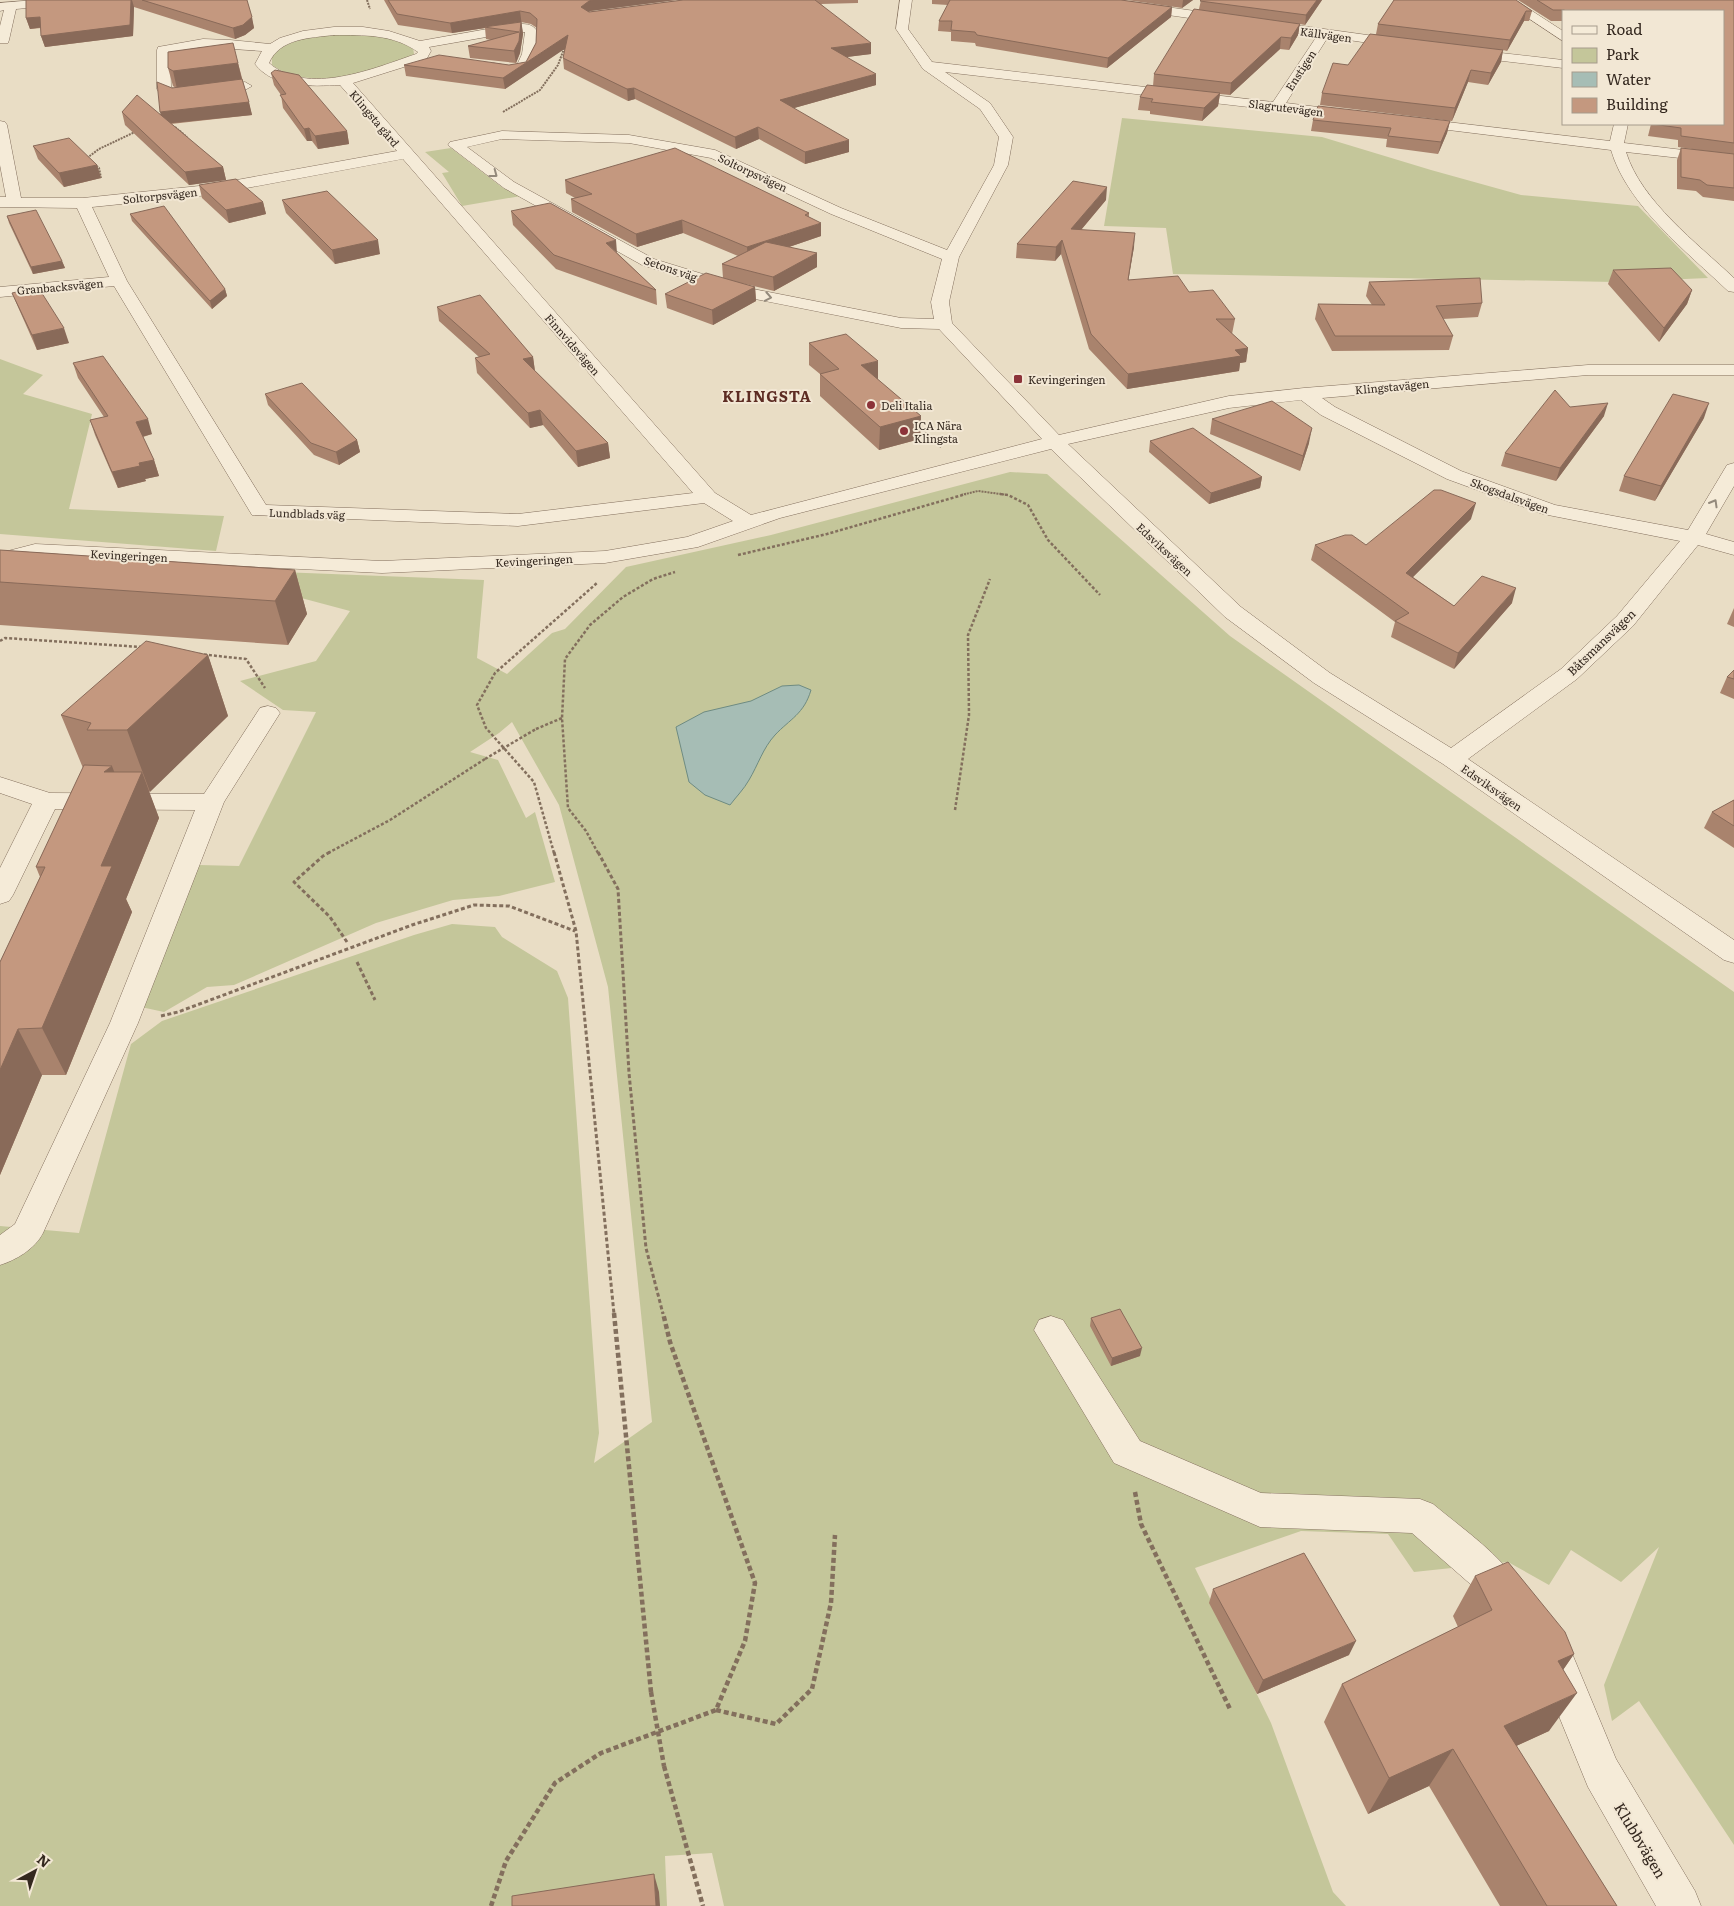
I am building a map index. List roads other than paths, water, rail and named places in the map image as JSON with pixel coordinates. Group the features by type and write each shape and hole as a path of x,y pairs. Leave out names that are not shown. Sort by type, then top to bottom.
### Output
{"street":[{"path":"4,40 5,7 74,0"},
{"path":"906,0 902,29 928,66 984,106 1006,137 1001,165 951,257 940,302 944,324"},
{"name":"Källvägen","path":"1090,0 1413,46"},
{"path":"1507,0 1562,36"},
{"name":"Klingsta gård","path":"439,59 421,51 395,34 358,29 312,34 270,48 264,53 262,64 268,70 278,75 309,81 344,81 372,74 421,51 515,28 527,28 531,31 529,54 522,68 511,70 484,66"},
{"name":"Enstigen","path":"1277,106 1324,34"},
{"path":"246,86 175,95 164,89 163,50 180,45 207,43 270,48"},
{"path":"1452,51 1562,64"},
{"name":"Slagrutevägen","path":"928,66 1364,116"},
{"name":"Klingsta gård","path":"344,81 407,154"},
{"path":"1402,121 1734,160"},
{"path":"1621,125 1617,146 1628,176 1668,224 1734,287"},
{"path":"0,126 7,202"},
{"name":"Soltorpsvägen","path":"455,145 502,135 629,139 715,154 836,211 929,250 951,257"},
{"name":"Setons väg","path":"455,145 509,185 648,262 745,292 901,323 944,324"},
{"name":"Soltorpsvägen","path":"7,202 83,203 209,190 407,154"},
{"name":"Finnvidsvägen","path":"407,154 708,497 749,522"},
{"name":"Lundblads väg","path":"83,203 119,281 259,511 518,520 708,497"},
{"name":"Granbacksvägen","path":"0,292 119,281"},
{"name":"Edsviksvägen","path":"944,324 1054,441 1233,612 1322,678 1452,759 1734,953"},
{"name":"Klingstavägen","path":"1054,441 1229,402 1304,394 1588,370 1734,370"},
{"name":"Skogsdalsvägen","path":"1304,394 1336,416 1454,475 1472,482 1550,510 1694,537 1734,550"},
{"name":"Kevingeringen","path":"0,560 35,550 382,567 605,557 691,543 749,522 1054,441"},
{"name":"Båtsmansvägen","path":"1452,759 1569,674 1625,621 1694,537 1734,469"},
{"path":"0,1252 27,1233 124,1024 211,802 268,713"},
{"path":"0,785 31,794 46,801 211,802"},
{"path":"0,894 46,801"},
{"name":"Klubbvägen","path":"1051,1330 1127,1452 1260,1510 1420,1516 1489,1576 1554,1657 1602,1773 1680,1906"}],"water":[{"path":"799,685 811,690 805,705 771,740 747,783 730,805 705,795 689,782 676,727 704,712 751,701 782,686"}],"place":[{"name":"Kevingeringen","path":"1018,379"},
{"name":"Deli Italia","path":"871,405"},
{"name":"ICA Nära Klingsta","path":"904,431"}],"district":[{"name":"KLINGSTA","path":"767,395"}]}
